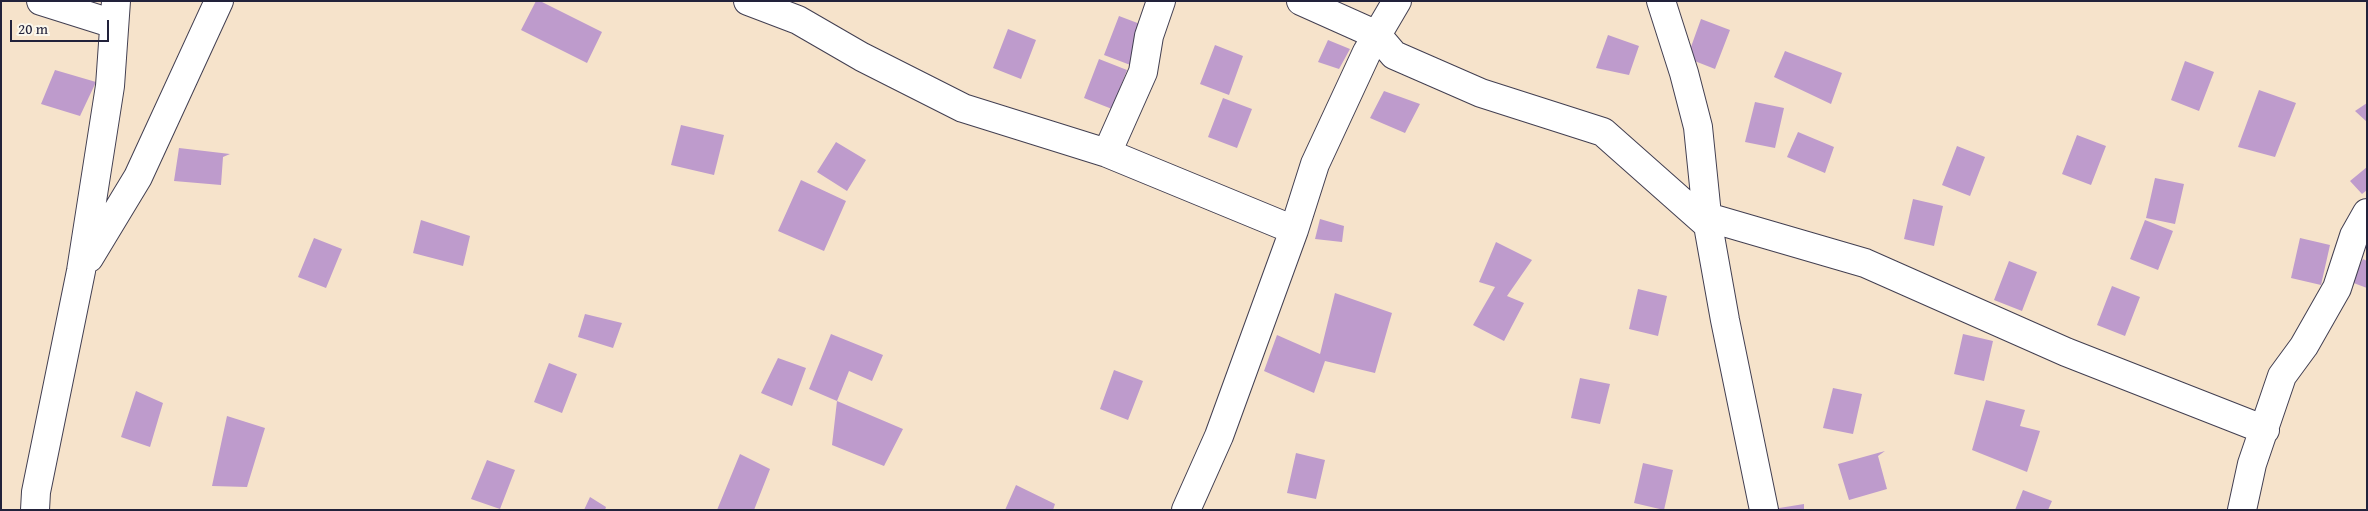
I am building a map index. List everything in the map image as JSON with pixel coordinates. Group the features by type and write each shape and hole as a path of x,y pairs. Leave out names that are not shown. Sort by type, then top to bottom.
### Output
{"street":[{"path":"35,510 36,492 82,271 110,86 115,13 41,1"},
{"path":"82,271 138,177 219,1"},
{"path":"748,1 804,10 862,57 964,108 1107,153 1294,230"},
{"path":"1107,153 1143,72 1149,36 1161,1"},
{"path":"1301,1 1377,35 1394,55 1481,93 1603,132 1708,221 1865,263 2066,352 2265,430"},
{"path":"1186,510 1219,436 1294,230 1315,164 1367,52 1397,1"},
{"path":"1661,1 1684,74 1698,127 1708,221 1725,320 1764,510"},
{"path":"2242,510 2252,464 2282,376 2304,346 2337,288 2354,236 2367,213"}],"building":[{"path":"536,1 540,1 602,32 587,63 521,30"},
{"path":"1119,16 1148,27 1133,66 1104,55"},
{"path":"1701,19 1730,30 1715,69 1687,58"},
{"path":"1008,29 1036,40 1021,79 993,68"},
{"path":"1608,35 1639,46 1629,75 1596,68"},
{"path":"1328,40 1350,49 1339,69 1318,62"},
{"path":"1215,45 1243,56 1229,95 1200,84"},
{"path":"1785,51 1842,73 1831,104 1774,77"},
{"path":"1099,59 1127,70 1112,109 1084,98"},
{"path":"2185,61 2214,72 2199,111 2171,100"},
{"path":"55,70 96,82 80,116 41,104"},
{"path":"2259,90 2296,103 2275,157 2238,147"},
{"path":"1384,91 1420,104 1405,133 1370,118"},
{"path":"1223,98 1252,109 1237,148 1208,137"},
{"path":"1755,102 1784,108 1775,148 1745,142"},
{"path":"2367,103 2367,122 2355,111"},
{"path":"681,125 724,135 714,175 671,165"},
{"path":"1798,132 1834,147 1825,173 1787,157"},
{"path":"2077,135 2106,146 2091,185 2062,174"},
{"path":"836,142 866,160 847,191 817,172"},
{"path":"1957,146 1985,157 1970,196 1942,185"},
{"path":"179,148 230,154 223,157 221,185 174,181"},
{"path":"2367,167 2367,190 2362,194 2350,181"},
{"path":"2155,178 2184,184 2175,224 2146,218"},
{"path":"801,180 846,201 824,251 778,231"},
{"path":"1913,199 1943,206 1934,246 1904,239"},
{"path":"1320,219 1344,226 1342,242 1315,239"},
{"path":"421,220 470,236 463,266 413,253"},
{"path":"2145,220 2173,231 2158,270 2130,259"},
{"path":"314,238 342,249 326,288 298,277"},
{"path":"2300,238 2330,245 2321,285 2291,278"},
{"path":"1496,242 1532,260 1507,296 1524,303 1504,341 1473,325 1495,287 1479,282"},
{"path":"2363,259 2367,261 2367,288 2351,282"},
{"path":"2009,261 2037,272 2022,311 1994,300"},
{"path":"2112,286 2140,297 2125,336 2097,325"},
{"path":"1638,289 1667,296 1658,336 1629,329"},
{"path":"1335,293 1392,313 1375,373 1325,361 1314,393 1264,371 1277,335 1320,354"},
{"path":"585,314 622,323 613,348 578,337"},
{"path":"831,334 883,355 872,381 849,371 837,401 809,389"},
{"path":"1963,334 1993,341 1984,381 1954,374"},
{"path":"778,358 806,368 792,406 761,393"},
{"path":"549,363 577,374 562,413 534,402"},
{"path":"1114,370 1143,381 1128,420 1100,409"},
{"path":"1580,378 1610,384 1600,424 1571,418"},
{"path":"1833,388 1862,394 1853,434 1823,428"},
{"path":"136,391 163,403 150,447 121,437"},
{"path":"1986,400 2025,410 2020,426 2040,431 2027,472 1972,450"},
{"path":"837,401 903,429 884,466 832,445"},
{"path":"227,416 265,428 247,487 212,486"},
{"path":"1885,451 1878,456 1887,489 1849,500 1838,464"},
{"path":"1296,453 1325,460 1316,499 1287,493"},
{"path":"740,454 770,469 754,510 717,510"},
{"path":"487,460 515,470 500,509 471,499"},
{"path":"1643,463 1673,470 1664,510 1634,503"},
{"path":"1016,485 1055,504 1053,510 1005,510"},
{"path":"2023,490 2052,501 2048,510 2015,510"},
{"path":"590,497 606,507 605,510 584,510"},
{"path":"1804,504 1804,510 1773,510 1773,509"}]}
